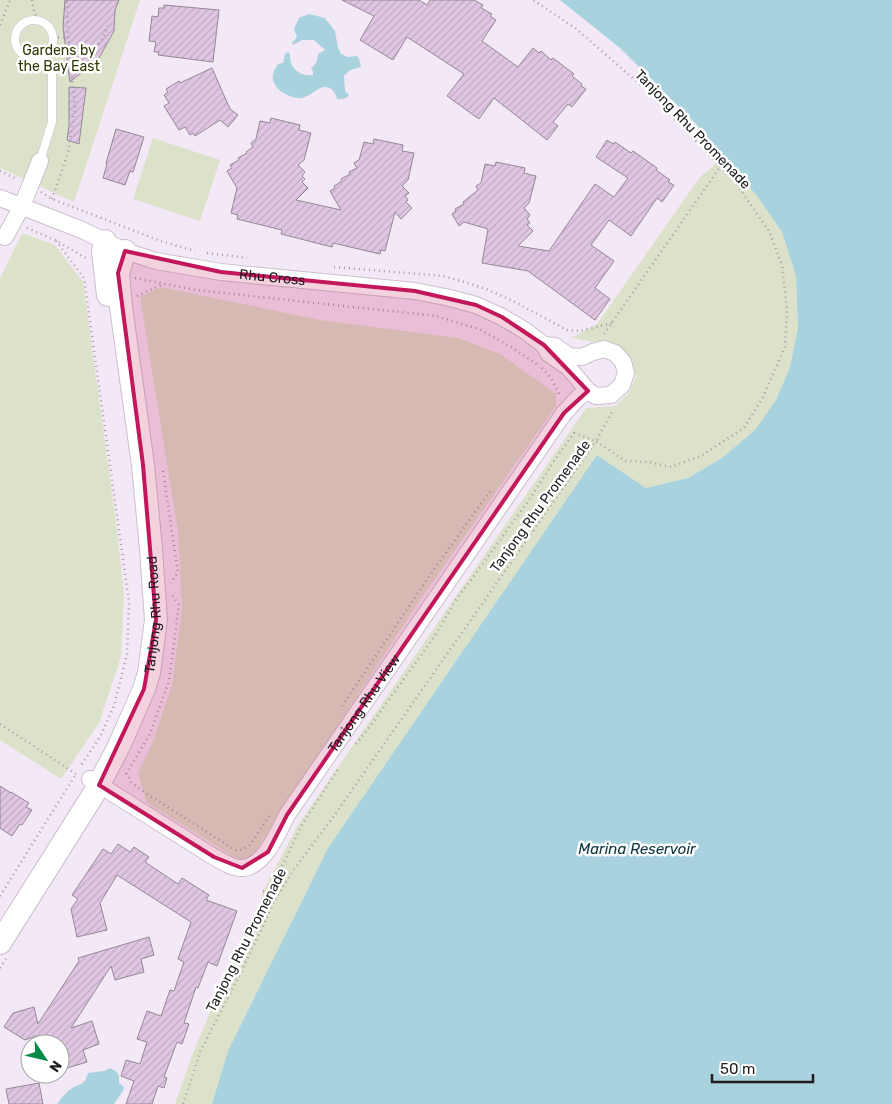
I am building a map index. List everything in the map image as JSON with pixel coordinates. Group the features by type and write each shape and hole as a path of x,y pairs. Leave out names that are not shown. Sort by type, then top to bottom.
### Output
{"street":[{"path":"9,229 22,206 40,161"},
{"name":"Rhu Cross","path":"0,198 156,261 221,272 415,291 476,305 502,317 544,345 549,354 568,367 588,391"},
{"name":"Tanjong Rhu Road","path":"0,943 12,912 88,779 119,746 149,673 156,620 143,465 121,307 111,270 103,251 115,246"},
{"name":"Rhu Cross","path":"544,345 555,346 569,356 582,358 604,349 615,353 623,362 626,373 622,385"},
{"path":"588,391 596,396 611,395 622,385"},
{"name":"Tanjong Rhu View","path":"88,779 232,867 242,868 252,865 268,852 287,815 564,413 579,397 588,391"},
{"name":"Tanjong Rhu Road","path":"12,912 43,869 88,779"}],"lane":[{"path":"34,20 39,22 49,27 53,43 47,54 35,58 28,57 18,49 16,43 18,30 22,25 34,20"},
{"path":"40,161 52,122 52,74 41,57"}],"path":[{"path":"0,25 10,0"},
{"path":"32,0 39,22"},
{"path":"52,198 68,153 75,107 68,37 67,0"},
{"name":"Tanjong Rhu Promenade","path":"183,1104 200,1052 275,900 295,868 332,820 596,441 625,461 649,462 671,467 701,456 744,428 763,397 785,347 787,310 782,264 769,231 735,182 650,93 575,28 533,0"},
{"path":"71,65 85,57 96,47 103,39 108,26"},
{"path":"53,38 68,37"},
{"path":"593,352 720,167"},
{"path":"0,171 52,198 158,240 197,252"},
{"path":"9,229 55,240 111,270 162,284 196,290 436,316 479,329 537,364 551,378 560,396 556,401"},
{"path":"0,896 88,779 100,736 114,706 127,654 129,602 84,278 55,240"},
{"path":"206,253 249,258"},
{"path":"332,267 443,276 486,289 567,330 580,331 612,323"},
{"path":"137,296 162,284"},
{"path":"352,749 434,637 457,598 529,500 574,433 596,441 615,408 622,385"},
{"path":"343,706 430,575 496,484"},
{"path":"0,724 88,779"},
{"path":"269,892 302,825 340,765"},
{"path":"126,773 131,782 138,788 235,850 242,850 250,844 272,812"},
{"path":"264,891 269,892 275,900"}],"highlighted area":[{"path":"125,251 221,272 415,291 476,305 502,317 544,345 588,391 564,413 287,815 268,852 242,868 214,857 99,785 144,689 156,620 143,465 118,273"}],"green space":[{"name":"Gardens by the Bay East","path":"0,0 140,0 74,202 0,168"},
{"path":"153,138 220,160 200,221 133,199"},
{"path":"724,157 757,196 782,232 796,276 798,327 790,367 776,400 755,430 722,458 688,478 646,488 597,455 328,848 228,1051 212,1104 175,1104 192,1055 225,977 259,904 263,891 298,825 586,408 615,406 629,393 636,377 628,356 611,345 571,338 597,324 700,177"},
{"path":"22,233 55,245 83,282 124,594 121,657 99,723 61,779 0,740 0,279"},
{"path":"161,287 320,320 458,338 500,354 556,394 556,406 418,603 256,851 242,862 146,802 138,773 153,741 172,685 182,608 178,532 140,297"}],"water":[{"name":"Marina Reservoir","path":"560,0 892,0 892,1104 212,1104 228,1051 328,848 597,455 646,488 688,478 722,458 755,430 776,400 790,367 798,327 796,276 782,232 757,196 696,124 620,48"},
{"path":"309,14 325,18 335,31 341,54 348,57 357,56 359,59 361,67 350,70 344,76 345,91 349,95 345,98 337,99 333,90 323,87 310,95 297,98 282,92 274,83 274,71 278,64 283,63 285,54 288,52 293,67 299,73 313,75 311,68 316,62 318,54 325,50 314,40 302,40 293,45 292,43 297,37 294,29 299,18"},
{"path":"110,1068 117,1072 119,1083 124,1087 114,1104 57,1104 69,1090 84,1082 88,1073 104,1071"}],"building":[{"path":"65,0 119,0 115,10 114,31 99,58 70,82 63,27"},
{"path":"342,0 419,0 427,5 430,0 474,0 483,5 481,8 492,14 490,16 496,20 482,41 518,67 533,48 539,53 541,51 551,60 553,58 574,74 572,76 586,89 572,107 568,104 553,122 558,126 547,140 494,98 479,119 447,96 464,74 407,37 393,60 360,40 374,16"},
{"path":"164,5 219,10 213,62 158,55 159,52 154,52 156,42 149,41 152,16 158,17 159,8 164,8"},
{"path":"212,68 230,109 238,115 228,127 220,120 195,136 193,133 190,135 185,127 179,130 164,106 169,103 164,95 168,92 166,89 179,81 180,83"},
{"path":"69,87 86,88 79,144 67,140"},
{"path":"271,118 300,125 299,130 311,133 304,160 298,165 305,172 302,176 305,179 302,182 308,188 296,200 341,210 330,191 342,181 341,179 350,174 349,172 357,168 354,163 359,160 364,142 373,144 374,139 403,145 402,151 414,153 408,180 402,186 409,193 405,196 408,200 406,202 412,208 401,219 395,212 385,251 381,250 380,254 333,243 332,247 281,234 282,230 237,219 238,215 231,213 237,188 227,171 232,168 230,165 239,160 238,158 253,147 251,143 256,139 260,121 270,123"},
{"path":"116,129 144,137 133,172 130,171 125,185 103,178"},
{"path":"607,140 613,144 615,142 631,153 633,151 657,168 656,170 670,180 668,182 674,185 662,202 657,198 631,236 609,220 591,245 614,261 595,288 610,299 595,320 528,271 482,263 488,229 464,222 459,226 452,214 456,211 455,209 464,204 463,202 478,190 476,186 481,183 485,164 495,166 496,162 525,168 524,173 536,176 529,203 524,208 530,215 527,219 530,223 527,225 533,231 518,246 549,251 595,184 614,197 628,178 596,157"},
{"path":"0,786 29,803 26,807 32,810 12,836 0,828"},
{"path":"118,844 130,852 134,847 149,857 145,862 178,884 182,878 209,895 206,900 237,911 217,966 208,962 198,988 196,987 184,1023 189,1024 182,1044 177,1042 164,1077 167,1078 164,1088 158,1086 152,1104 126,1104 134,1081 121,1076 126,1060 140,1064 147,1042 137,1039 147,1011 161,1016 170,990 174,991 184,962 178,959 191,922 117,875 100,903 107,930 77,937 71,909 78,899 72,895 103,849 111,854"},
{"path":"149,937 154,955 141,959 144,972 115,980 111,966 71,1028 92,1021 99,1044 83,1050 87,1062 70,1067 70,1034 20,1034 20,1037 4,1027 13,1013 34,1007 38,1024 79,961 78,958"},
{"path":"39,1084 43,1104 9,1104 6,1089"}]}
